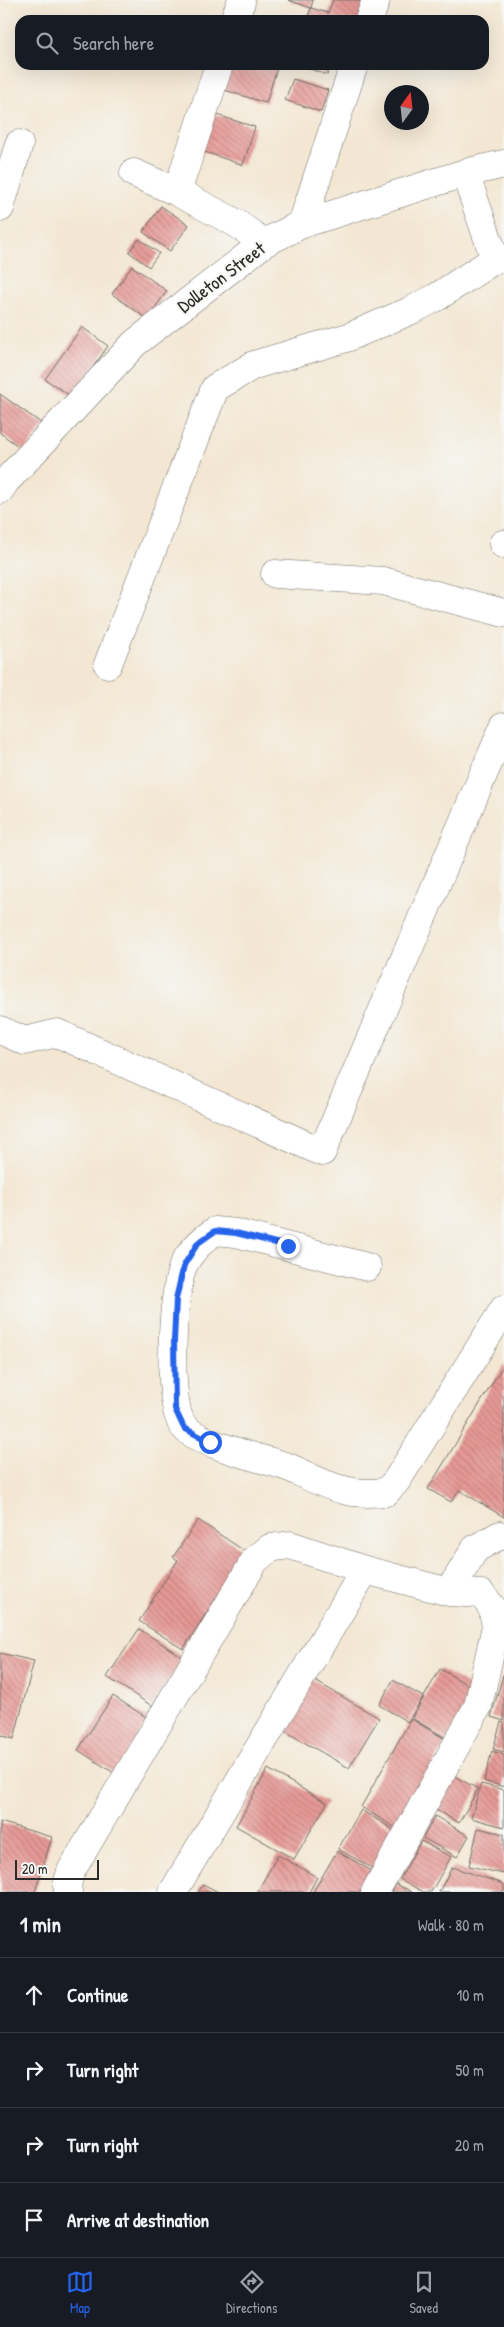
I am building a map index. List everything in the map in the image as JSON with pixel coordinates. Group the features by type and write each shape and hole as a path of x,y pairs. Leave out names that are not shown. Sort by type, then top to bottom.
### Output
{"street":[{"path":"371,15 376,0"},
{"path":"177,192 218,70"},
{"path":"302,224 352,70"},
{"path":"0,208 20,144"},
{"name":"Dolleton Street","path":"0,489 135,343 264,243 302,224 465,173 504,164"},
{"path":"108,664 215,388 254,365 349,337 412,310 437,297 500,258 465,173"},
{"path":"134,174 177,192 236,222 264,243"},
{"path":"275,574 383,581 504,613"},
{"path":"0,1030 25,1041 57,1033 322,1152 504,726"},
{"path":"367,1267 236,1233 215,1231 198,1243 184,1265 176,1299 173,1377 175,1409 184,1428 210,1442 287,1467 343,1490 367,1494 386,1492 397,1480 504,1309"},
{"path":"449,1592 475,1549 500,1535 504,1536"},
{"path":"68,1892 67,1885 72,1871 255,1560 270,1548 290,1545 365,1570 449,1592 481,1594 492,1607 496,1626 478,1706 374,1892"},
{"path":"173,1892 365,1570"}],"building":[{"path":"288,0 313,0 311,8"},
{"path":"333,0 355,0 370,5 367,15 309,15 311,8 328,13"},
{"path":"223,70 276,70 266,103 218,88"},
{"path":"313,70 328,70 327,75"},
{"path":"293,79 328,90 321,112 285,100"},
{"path":"211,113 255,127 243,165 199,150"},
{"path":"161,206 189,225 170,251 143,232"},
{"path":"139,239 159,253 149,267 129,252"},
{"path":"132,266 167,291 147,319 112,294"},
{"path":"82,327 108,346 72,397 45,379"},
{"path":"0,394 44,425 25,451 0,433"},
{"path":"504,1364 504,1517 459,1490 451,1502 428,1489"},
{"path":"198,1520 246,1552 183,1649 139,1621 178,1560 173,1557"},
{"path":"139,1629 184,1658 152,1706 107,1677"},
{"path":"0,1653 34,1661 14,1739 0,1735"},
{"path":"440,1669 476,1689 447,1739 412,1718"},
{"path":"504,1675 504,1721 491,1717"},
{"path":"310,1678 379,1718 349,1768 281,1729"},
{"path":"393,1680 423,1697 408,1722 379,1705"},
{"path":"113,1696 149,1719 114,1773 78,1750"},
{"path":"411,1719 447,1740 396,1828 361,1807"},
{"path":"501,1722 504,1723 504,1752 493,1749"},
{"path":"492,1751 504,1755 504,1787 484,1781"},
{"path":"268,1769 327,1803 294,1859 236,1826"},
{"path":"454,1776 478,1789 459,1823 436,1810"},
{"path":"481,1784 504,1790 504,1827 471,1818"},
{"path":"361,1810 396,1831 374,1869 338,1849"},
{"path":"435,1816 469,1836 457,1857 423,1838"},
{"path":"0,1822 52,1837 35,1892 0,1892"},
{"path":"478,1828 504,1834 504,1874 469,1866"},
{"path":"421,1841 451,1857 431,1892 423,1892 400,1879"},
{"path":"337,1851 372,1871 360,1892 313,1892"},
{"path":"278,1855 317,1877 309,1892 257,1892"},
{"path":"452,1867 504,1884 504,1892 439,1892"},
{"path":"203,1884 218,1892 198,1892"},
{"path":"396,1884 412,1892 392,1892"}],"route":[{"path":"210,1442 184,1428 175,1409 173,1377 176,1299 184,1265 198,1243 215,1231 236,1233 288,1246"}]}
